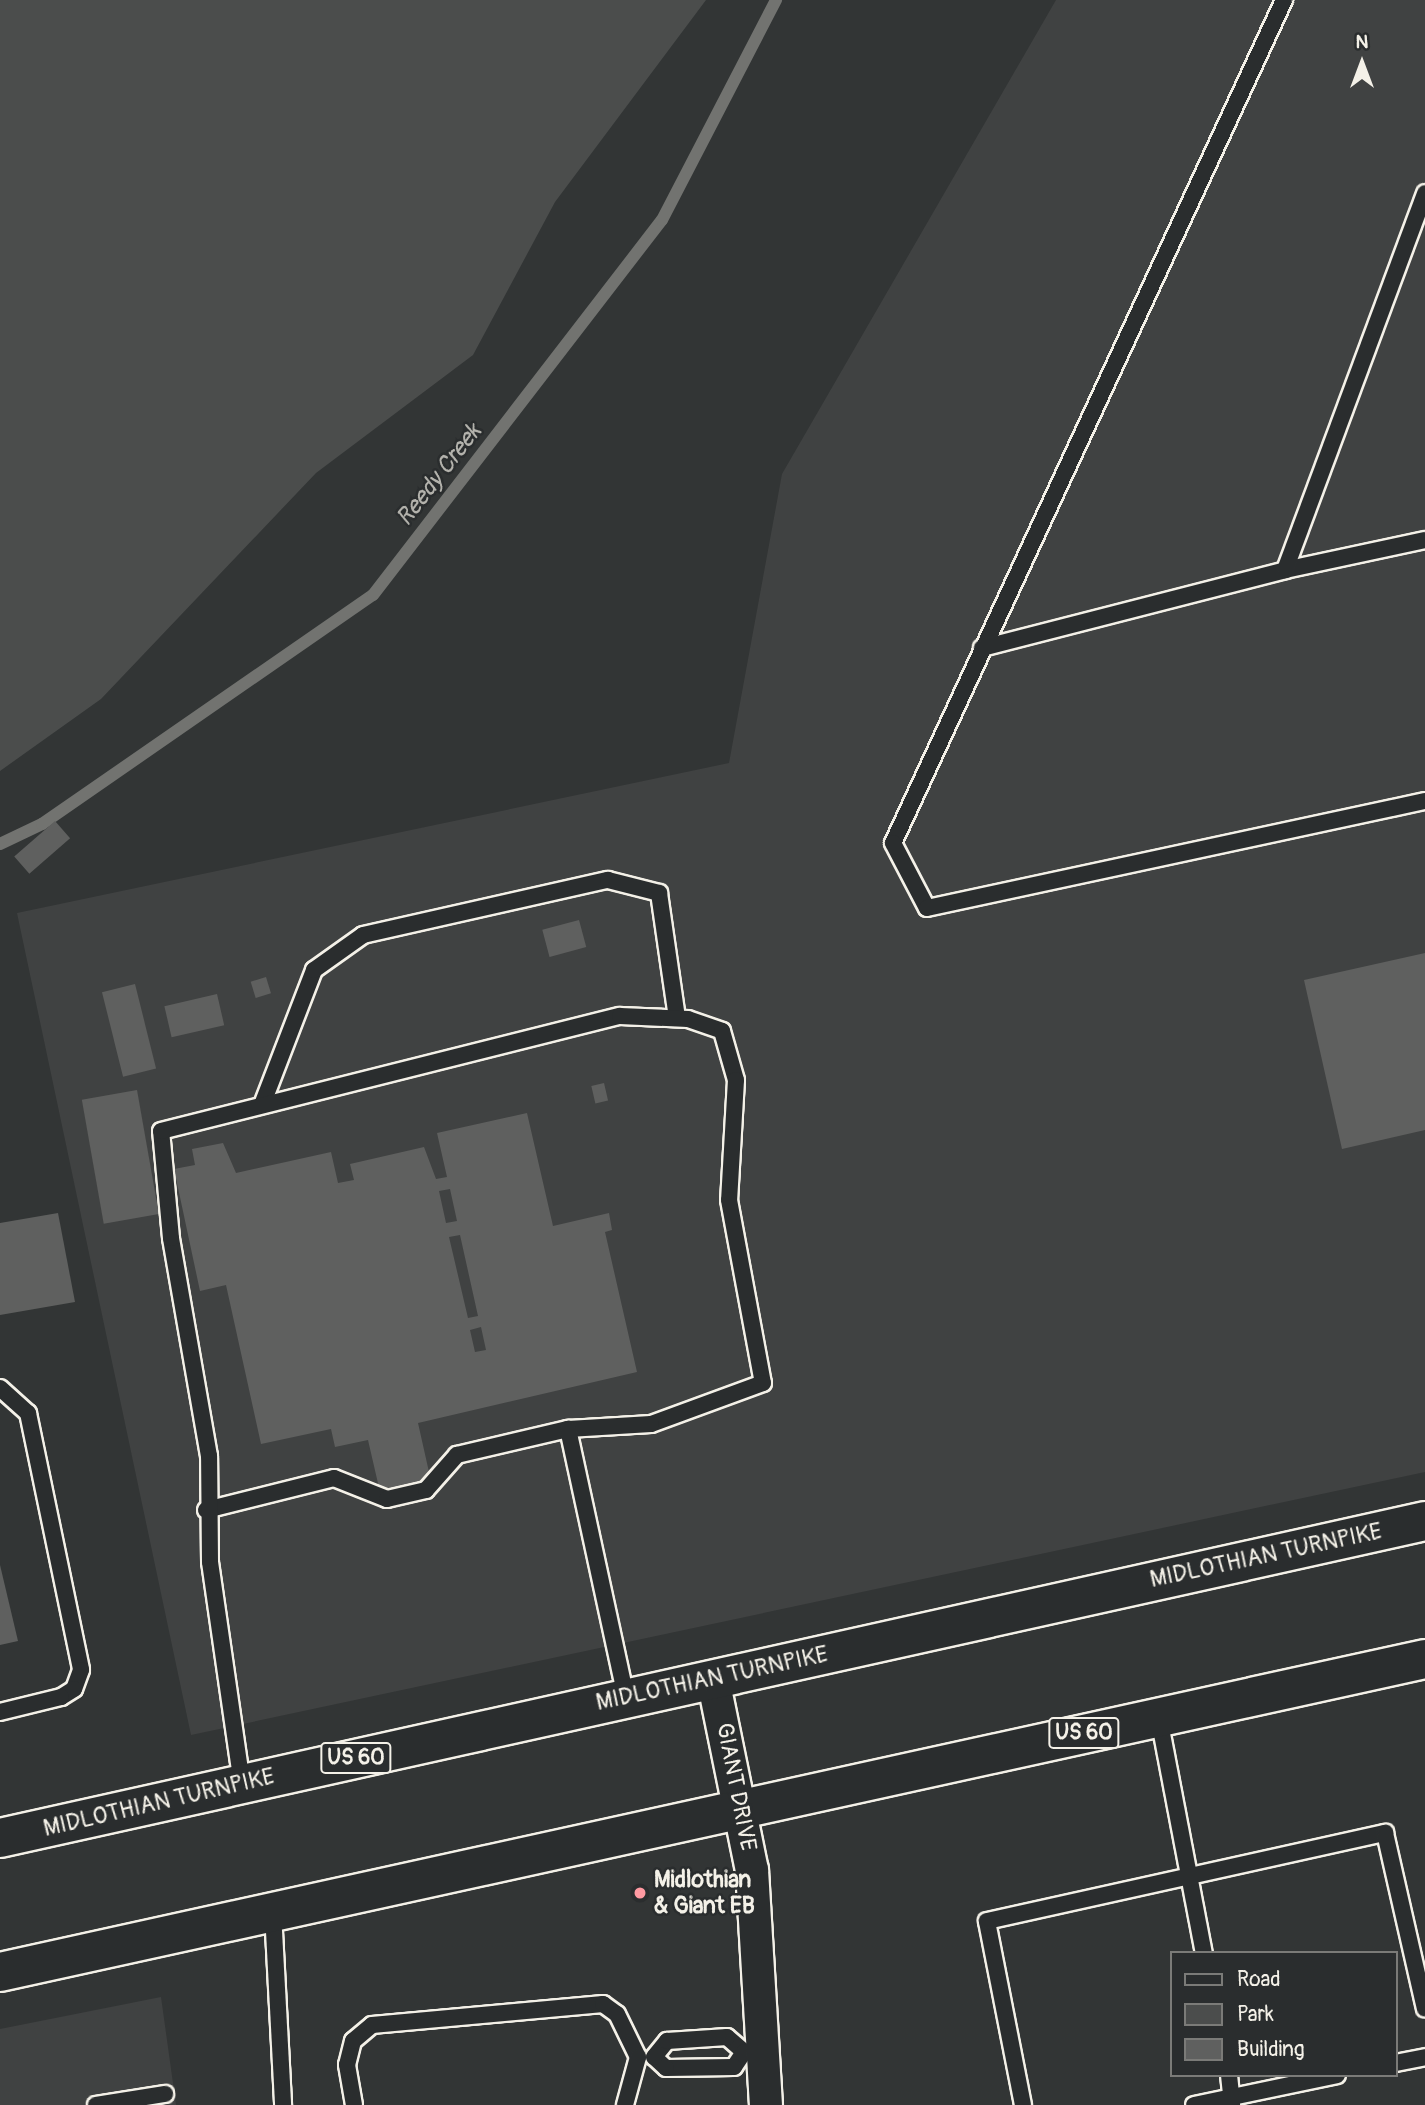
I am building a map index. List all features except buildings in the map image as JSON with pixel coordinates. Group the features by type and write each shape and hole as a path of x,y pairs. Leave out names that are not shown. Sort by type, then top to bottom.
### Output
{"main road":[{"name":"MIDLOTHIAN TURNPIKE","path":"0,1838 1425,1521"},
{"name":"US 60","path":"0,1972 1425,1658"}],"street":[{"name":"GIANT DRIVE","path":"713,1679 742,1808 754,2051 766,2105"}],"lane":[{"path":"1284,0 893,843 927,908 1425,801"},
{"path":"1285,570 1425,193"},
{"path":"982,648 1285,570 1425,540"},
{"path":"262,1105 314,970 363,935 608,880 659,893 677,1018"},
{"path":"206,1510 334,1478 387,1499 426,1490 457,1455 568,1429 651,1423 763,1383 729,1200 736,1080 722,1031 677,1018 620,1016 161,1130 171,1238 209,1456 206,1510 242,1784"},
{"path":"0,1388 28,1413 81,1670 74,1689 61,1697 0,1712"},
{"path":"568,1429 626,1697"},
{"path":"1158,1717 1204,1951"},
{"path":"1023,2105 987,1921 1190,1873 1385,1833 1425,2008"},
{"path":"273,1912 283,2105"},
{"path":"354,2105 346,2065 353,2041 372,2025 603,2004 617,2014 646,2057 666,2068 734,2067 754,2051 727,2037 667,2041 646,2057 625,2105"},
{"path":"1397,2063 1425,2057"},
{"path":"1229,2077 1233,2101"},
{"path":"1194,2105 1233,2101 1328,2077"},
{"path":"96,2105 165,2094"}],"shaded area":[{"path":"1056,0 1425,0 1425,1472 191,1735 17,913 729,763 782,474"},
{"path":"161,1997 176,2105 0,2105 0,2029"}],"green space":[{"path":"0,0 706,0 555,202 473,355 316,473 101,699 0,771"}],"waterway":[{"name":"Reedy Creek","path":"0,844 42,824 373,595 662,220 776,0"}],"place":[{"name":"Midlothian & Giant EB","path":"640,1893"}]}
